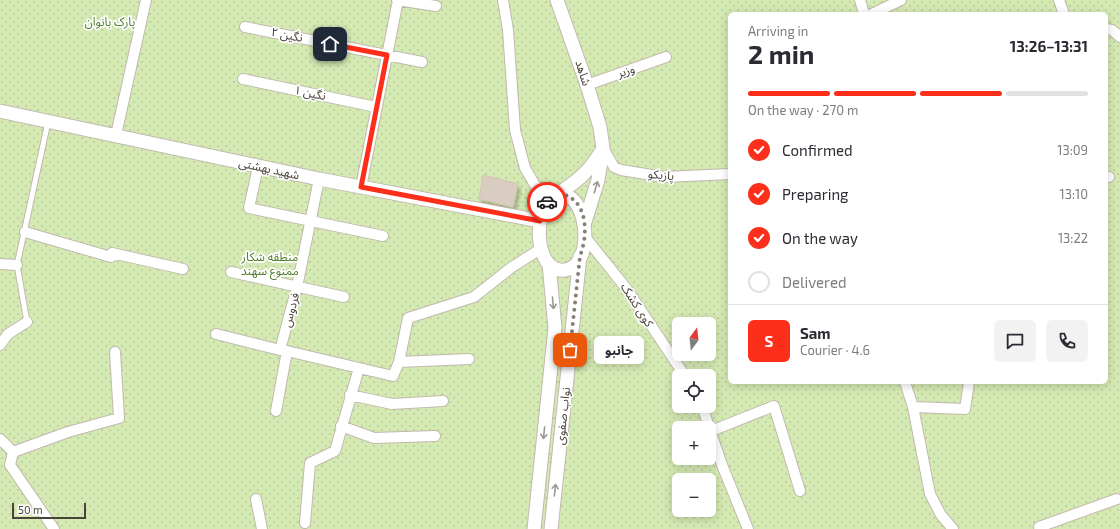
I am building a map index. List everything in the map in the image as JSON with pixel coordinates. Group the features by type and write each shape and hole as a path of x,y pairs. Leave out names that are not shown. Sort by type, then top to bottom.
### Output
{"street":[{"path":"116,135 146,0"},
{"path":"361,187 398,0 436,6"},
{"path":"503,0 508,30 515,130 525,168 535,185 553,196 568,196 576,203 582,214 585,231 580,256 574,266 566,270 558,270 549,264 539,240 540,221 545,204 553,196 575,183 590,169 603,148"},
{"name":"شاهد","path":"557,0 600,127 603,148 598,180 585,231"},
{"path":"860,0 863,12"},
{"path":"876,12 901,0"},
{"path":"1059,0 1063,12"},
{"name":"نگین ۲","path":"245,27 422,62"},
{"path":"1108,29 1112,30 1120,37"},
{"name":"وزیر","path":"586,85 666,57"},
{"name":"نگین ۱","path":"243,79 376,107"},
{"name":"شهید بهشتی","path":"0,111 319,180 540,221"},
{"name":"پازیکو","path":"603,148 614,166 621,170 664,177 728,174"},
{"path":"258,167 249,208 383,236"},
{"name":"فردوس","path":"276,411 284,350 319,180"},
{"name":"کوی کشک","path":"585,231 626,288 680,369"},
{"path":"25,232 111,257 112,253 183,269"},
{"path":"216,334 393,376 399,362 408,318 474,297 512,267 542,248"},
{"name":"نواب صفوی","path":"551,529 580,256"},
{"path":"0,264 17,265"},
{"name":"نواب صفوی","path":"534,529 555,328 549,264"},
{"path":"231,272 344,297"},
{"path":"0,345 8,334 27,322"},
{"path":"12,452 68,432 119,418 114,352"},
{"path":"399,362 469,359"},
{"path":"305,523 310,463 335,451 359,368"},
{"path":"906,384 913,407 930,494 941,515 953,529"},
{"path":"913,407 965,409 969,384"},
{"path":"350,396 392,404 443,401"},
{"path":"716,429 774,406 800,491"},
{"path":"341,426 374,438 435,436"},
{"path":"0,439 12,452"},
{"path":"716,444 748,529"},
{"path":"12,452 10,465 54,529"},
{"path":"256,499 262,529"},
{"path":"1040,529 1039,527 1116,499"}],"lane":[{"path":"27,322 17,265 48,121"}],"green space":[{"name":"منطقه شکار ممنوع سهند","path":"0,0 1120,0 1120,529 0,529"}],"building":[{"path":"483,175 518,184 513,207 479,199"}],"way so far":[{"path":"547,202 550,198 556,195 568,196 576,203 582,214 586,232 580,256 570,350"}],"place":[{"name":"جانبو","path":"570,350"}],"route":[{"path":"330,44 387,55 361,187 540,221 541,214 547,202"}],"park label":[{"name":"پارک بانوان","path":"110,22"}]}
